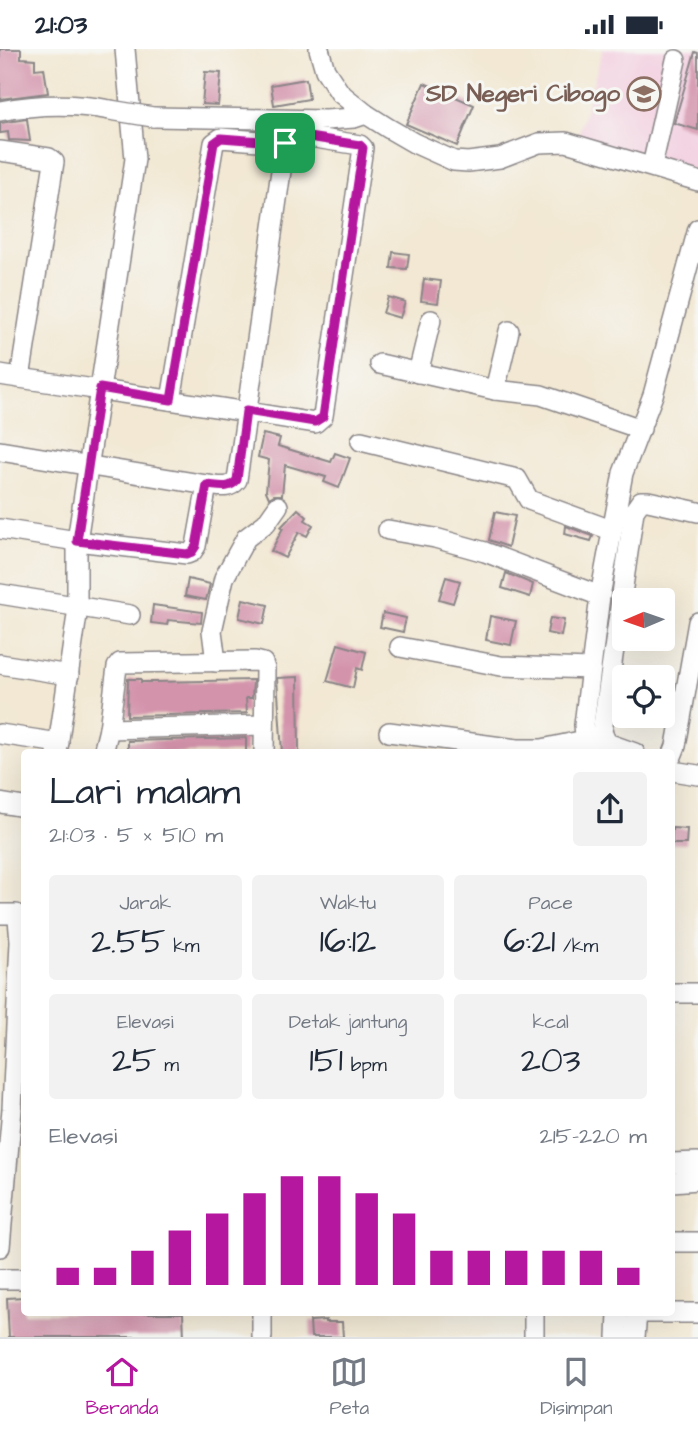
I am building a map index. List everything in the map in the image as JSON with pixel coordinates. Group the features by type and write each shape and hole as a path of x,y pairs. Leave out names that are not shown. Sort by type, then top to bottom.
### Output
{"street":[{"path":"0,734 58,748 77,607 77,541 135,159 125,49"},
{"path":"319,49 331,81 340,93 366,114 414,143 454,161 500,158 518,150 554,141 566,142 698,181"},
{"path":"652,166 676,59"},
{"path":"0,111 34,105 93,107 153,117 326,120 354,118 366,114"},
{"path":"0,151 49,158 54,162 10,376 315,422 323,417 363,153 360,145 296,135 285,143 221,138 214,143 171,400"},
{"path":"0,451 207,485 226,487 237,480 285,143"},
{"path":"592,749 585,740 584,725 611,530 623,473 653,395 698,229"},
{"path":"418,373 431,320"},
{"path":"495,390 509,331"},
{"path":"380,365 495,390 541,395 640,429"},
{"path":"361,442 517,479 529,500 611,530"},
{"path":"0,529 187,554 196,546 207,485"},
{"path":"624,749 607,743 602,732 634,511 641,501 648,501 698,512"},
{"path":"216,662 212,631 225,578 246,538 266,523 278,506"},
{"path":"388,530 435,538 485,552 600,596"},
{"path":"0,594 130,615"},
{"path":"675,749 698,625"},
{"path":"400,647 501,666 591,669"},
{"path":"104,749 117,667 120,663 255,661 263,663 264,749"},
{"path":"0,664 69,675"},
{"path":"109,729 264,725"},
{"path":"389,732 437,745 517,749"},
{"path":"546,749 585,740"},
{"path":"675,771 698,775"},
{"path":"0,803 21,806"},
{"path":"0,913 16,914 21,936"},
{"path":"0,1247 10,1189 12,1109 7,1047 19,1025 8,985 21,945"},
{"path":"675,993 698,993"},
{"path":"675,1163 698,1162"},
{"path":"675,1182 698,1180"},
{"path":"675,1242 698,1242"},
{"path":"0,1279 21,1279"},
{"path":"675,1313 698,1313"},
{"path":"262,1316 262,1337"},
{"path":"534,1316 534,1337"},
{"path":"617,1337 618,1316"},
{"path":"635,1337 637,1316"}],"shaded area":[{"name":"SD Negeri Cibogo","path":"603,49 698,49 698,171 577,139"}],"building":[{"path":"0,49 21,49 21,58 35,59 35,69 44,68 48,93 0,99"},
{"path":"695,52 698,53 698,130 674,123"},
{"path":"205,72 221,73 218,105 202,104"},
{"path":"306,79 309,99 274,105 271,85"},
{"path":"424,83 474,105 457,146 406,124"},
{"path":"27,119 30,141 9,140 8,132 0,133 0,123"},
{"path":"393,252 409,254 407,269 391,268"},
{"path":"424,279 441,281 438,303 421,301"},
{"path":"388,297 405,302 400,318 383,313"},
{"path":"263,434 280,438 278,446 331,462 335,453 350,458 339,488 324,482 326,477 285,465 282,495 269,498 266,491 269,460 258,457"},
{"path":"298,509 307,517 305,520 313,525 307,536 299,532 285,558 271,551 283,528 281,527"},
{"path":"495,512 515,516 508,547 489,540"},
{"path":"566,526 593,536 591,541 565,534"},
{"path":"506,573 533,584 530,597 502,588"},
{"path":"446,577 460,581 453,603 439,599"},
{"path":"188,579 210,584 206,600 185,596"},
{"path":"243,599 268,605 264,624 239,618"},
{"path":"153,605 202,612 201,623 168,620 167,625 151,623"},
{"path":"383,613 406,618 403,632 380,627"},
{"path":"490,616 516,621 511,645 486,640"},
{"path":"550,618 564,620 561,636 547,633"},
{"path":"338,644 366,652 362,670 357,668 353,688 327,681"},
{"path":"298,677 299,749 282,749 277,678"},
{"path":"128,679 141,679 141,682 253,680 252,698 246,698 247,713 127,716"},
{"path":"246,738 246,749 128,749 128,741"},
{"path":"675,828 687,829 686,844 675,844"},
{"path":"21,1297 21,1316 183,1316 184,1337 9,1337 7,1298"},
{"path":"310,1321 342,1322 343,1337 311,1337"}],"place":[{"name":"SD Negeri Cibogo","path":"644,94"}],"route":[{"path":"296,135 360,145 363,148 323,417 315,422 246,411 237,480 226,487 207,485 196,546 192,552 187,554 77,541 100,388 171,400 214,143 221,138 285,143 296,135"}]}
